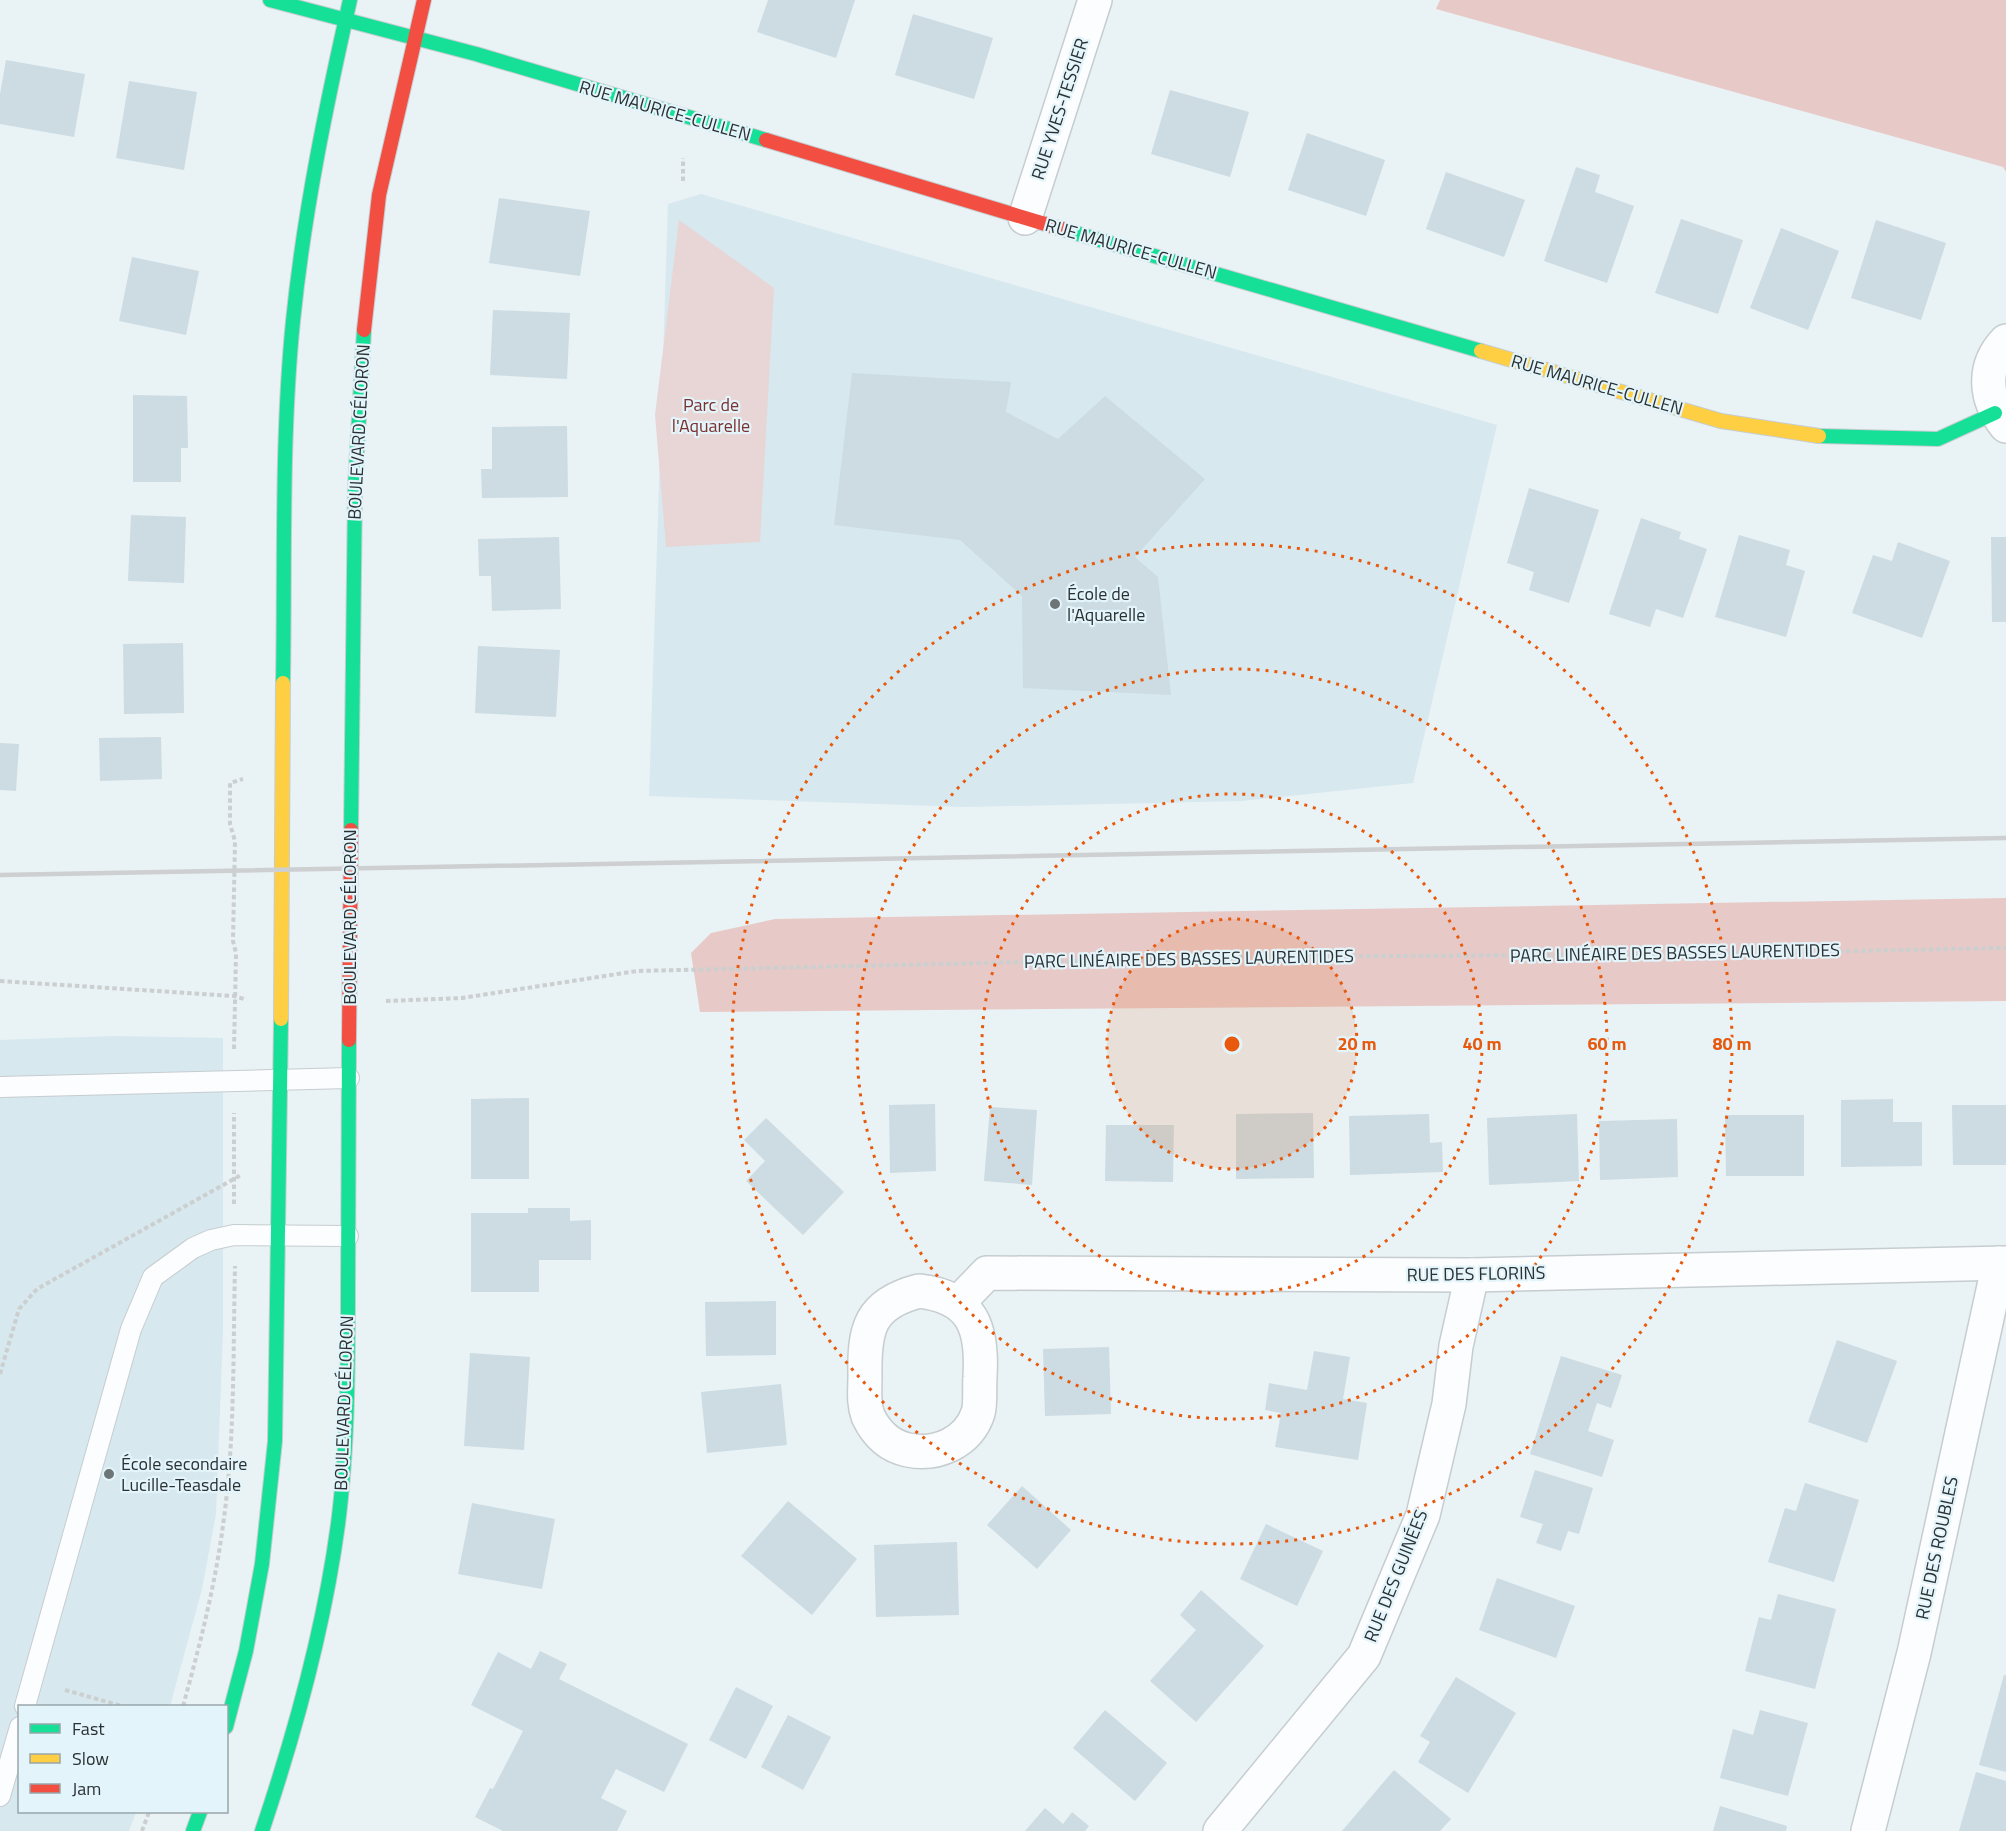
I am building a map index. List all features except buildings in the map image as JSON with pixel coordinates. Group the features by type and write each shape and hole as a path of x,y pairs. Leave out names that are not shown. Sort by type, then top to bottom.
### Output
{"street":[{"name":"RUE MAURICE-CULLEN","path":"270,0 414,36 1025,218 1720,421 1836,438 1938,439 2001,419 1989,395 1988,376 1994,358 2006,341"},
{"path":"228,1719 246,1651 267,1532 275,1431 281,1079 282,711 290,370 306,212 344,19 350,0"},
{"name":"BOULEVARD CÉLORON","path":"262,1831 291,1743 320,1629 335,1544 346,1417 354,551 360,381 369,274 379,195 424,0"},
{"name":"RUE YVES-TESSIER","path":"1025,218 1095,0"},
{"name":"RUE DES FLORINS","path":"958,1303 987,1273 1472,1275 2002,1263"},
{"name":"RUE DES ROUBLES","path":"1868,1831 1914,1653 2002,1263"},
{"name":"RUE DES GUINÉES","path":"1220,1831 1364,1656 1423,1515 1449,1404 1456,1346 1472,1275"},
{"path":"919,1292 939,1294 958,1303 971,1316 979,1333 982,1351 978,1413 962,1436 938,1450 920,1453 902,1449 885,1440 873,1426 865,1408 864,1344 870,1324 882,1307 900,1296 919,1292"}],"lane":[{"path":"0,1087 349,1078"},
{"path":"26,1705 131,1329 153,1277 193,1248 229,1235 348,1236"},
{"path":"0,1796 18,1734"}],"path":[{"path":"234,1056 235,841"},
{"name":"PARC LINÉAIRE DES BASSES LAURENTIDES","path":"379,1001 472,997 637,971 1246,957 1710,954 2006,948"},
{"path":"0,981 234,996 250,1001"},
{"path":"233,1179 235,1104"},
{"path":"0,1374 19,1309 25,1299 37,1289 250,1170"},
{"path":"184,1705 210,1599 224,1517 232,1413 235,1266"},
{"path":"65,1690 115,1705"},
{"path":"142,1831 149,1813"}],"shaded area":[{"path":"1440,0 2006,0 2006,172 2003,167 1436,9"},
{"name":"École de l'Aquarelle","path":"701,194 1497,425 1413,783 1241,801 966,807 649,796 668,204"},
{"path":"2006,898 2006,1001 700,1012 691,953 711,933 775,919"},
{"name":"École secondaire Lucille-Teasdale","path":"115,1036 223,1038 223,1331 216,1514 202,1589 170,1705 18,1705 18,1813 136,1813 129,1831 0,1831 0,1040"}],"green space":[{"name":"Parc de l'Aquarelle","path":"679,220 774,288 760,542 666,547 655,415"}],"railway":[{"path":"0,875 2006,838"}],"traffic: fast":[{"path":"270,0 476,54 766,140"},
{"path":"283,683 285,457 293,321 303,240 317,159 350,0"},
{"path":"1065,230 1481,351"},
{"path":"351,830 355,487 364,330"},
{"path":"1819,436 1938,439 1995,413"},
{"path":"228,1719 246,1651 262,1564 275,1441 281,1019"},
{"path":"262,1831 286,1755 317,1641 338,1524 346,1436 349,1040"},
{"path":"193,1831 200,1813"}],"traffic: slow":[{"path":"1481,351 1721,421 1819,436"},
{"path":"281,1019 283,683"}],"traffic: jam":[{"path":"364,330 379,195 424,0"},
{"path":"766,140 1065,230"},
{"path":"349,1040 351,830"}],"place":[{"name":"École de l'Aquarelle","path":"1055,604"},
{"name":"École secondaire Lucille-Teasdale","path":"109,1474"}]}
